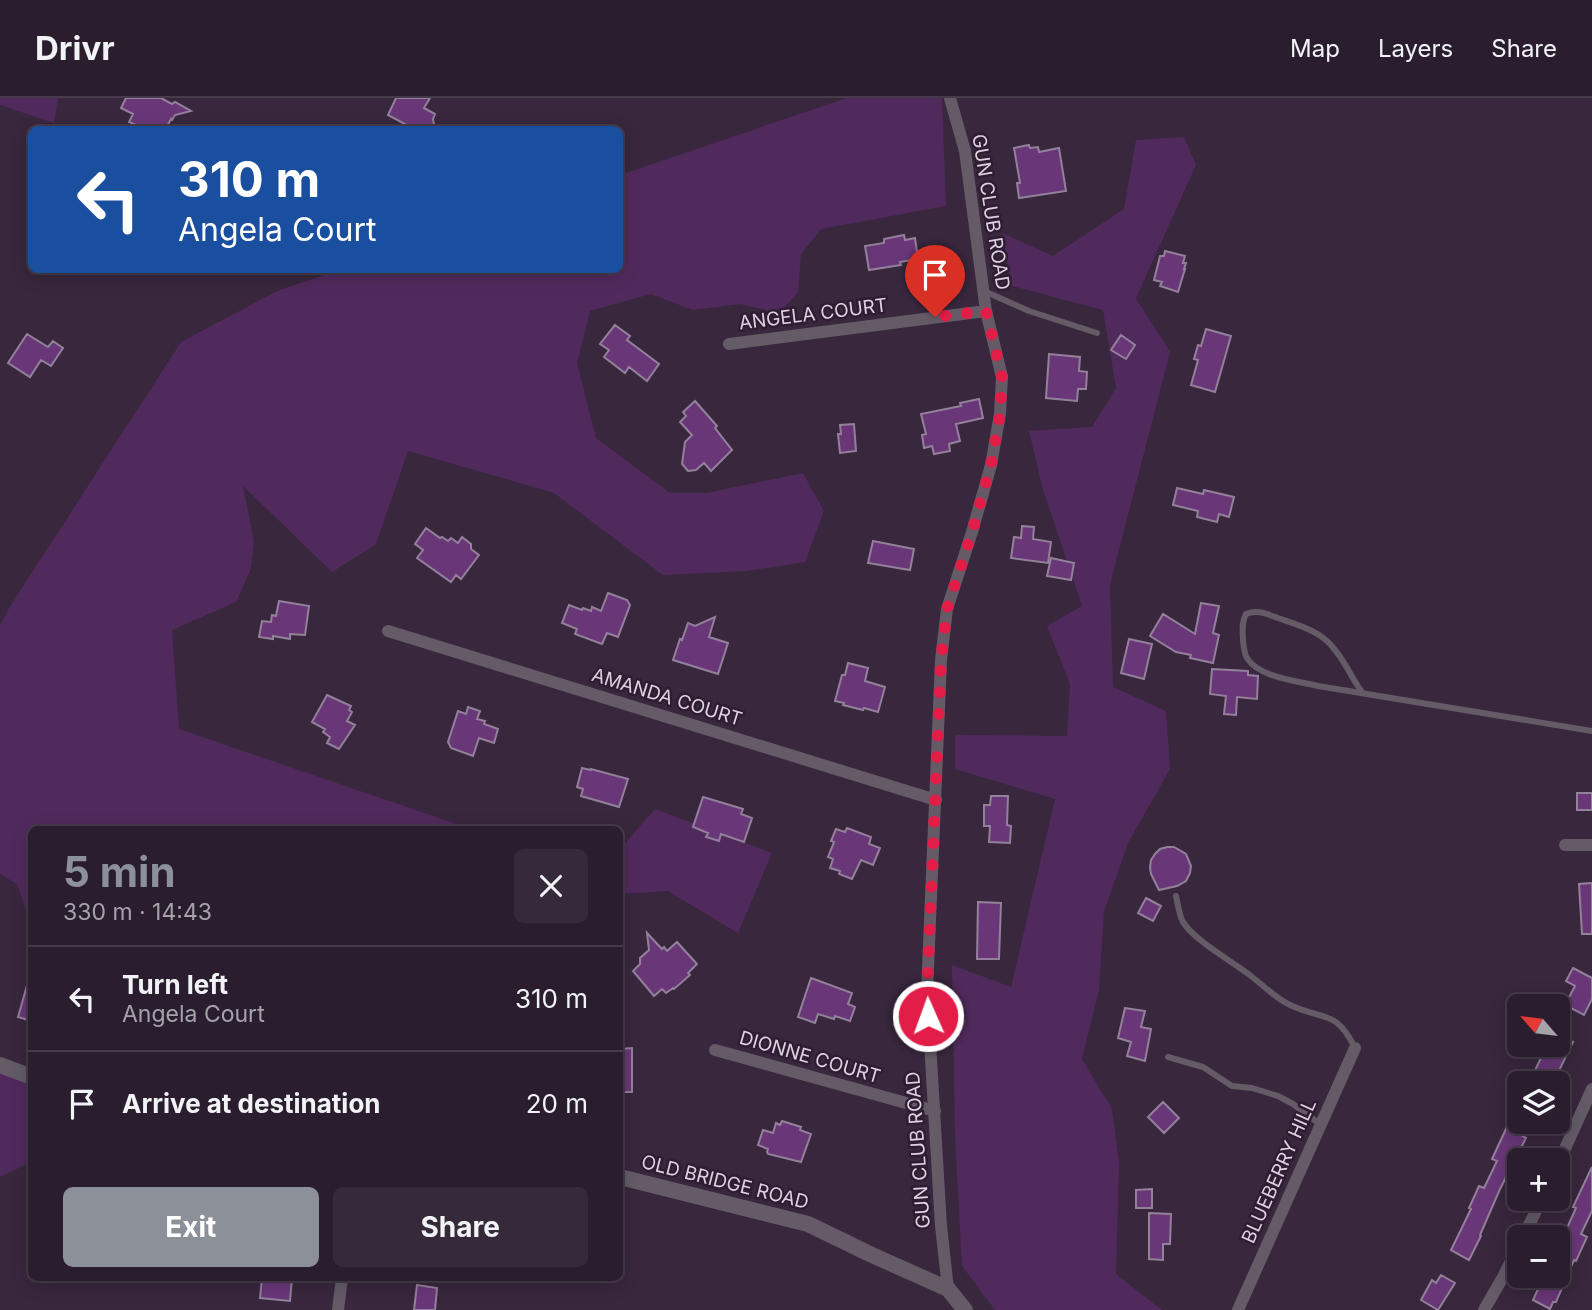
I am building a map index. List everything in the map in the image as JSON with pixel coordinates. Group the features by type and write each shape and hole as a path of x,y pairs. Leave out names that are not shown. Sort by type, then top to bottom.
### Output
{"street":[{"name":"GUN CLUB ROAD","path":"948,1289 941,1226 927,992 941,660 947,609 991,465 1000,414 1002,377 986,311 965,151 950,98"},
{"name":"ANGELA COURT","path":"729,344 986,311"},
{"name":"AMANDA COURT","path":"388,631 936,800"},
{"path":"1565,845 1592,845"},
{"name":"BLUEBERRY HILL","path":"1238,1310 1354,1048"},
{"name":"DIONNE COURT","path":"715,1050 935,1111"},
{"path":"0,1065 28,1076"},
{"path":"1565,1148 1592,1088"},
{"name":"OLD BRIDGE ROAD","path":"623,1178 808,1224 948,1289 965,1310"},
{"path":"1484,1310 1507,1269"},
{"path":"338,1310 342,1281"}],"lane":[{"path":"984,290 1029,311 1097,333"},
{"path":"1362,692 1336,650 1321,636 1270,615 1256,611 1246,614 1242,624 1247,658 1259,669 1273,676 1318,686 1592,731"},
{"path":"1176,895 1182,920 1191,931 1278,998 1290,1005 1334,1020 1342,1026 1354,1048"},
{"path":"1168,1057 1203,1067 1232,1086 1252,1088 1278,1096 1321,1125"}],"shaded area":[{"path":"0,98 58,98 54,123 0,105"},
{"path":"847,98 942,98 946,206 821,229 801,254 798,292 780,313 740,304 693,310 651,294 590,311 577,363 596,438 670,493 706,493 803,473 824,511 805,562 747,571 663,575 554,493 408,451 376,544 332,572 243,486 254,541 251,569 236,602 172,630 179,729 462,826 28,826 28,916 17,884 0,874 0,625 181,342 277,291 331,273 623,273 623,174"},
{"path":"1184,137 1196,165 1136,298 1170,352 1110,585 1113,687 1166,711 1170,769 1129,841 1104,911 1099,990 1082,1059 1112,1109 1119,1163 1116,1274 1162,1310 995,1310 962,1266 955,1136 952,965 1011,987 1055,799 955,769 955,735 1067,736 1070,684 1047,626 1082,606 1043,490 1029,431 1092,427 1116,388 1103,310 1012,286 1002,233 1053,256 1124,209 1136,140"},
{"path":"655,809 772,853 738,933 668,891 623,894 623,846"},
{"path":"0,1069 28,1080 28,1163 0,1177"}],"building":[{"path":"126,98 161,98 191,111 175,115 167,126 136,126 129,122 133,114 121,108"},
{"path":"396,98 430,98 424,108 435,114 434,126 409,126 388,115"},
{"path":"1029,145 1030,148 1038,147 1039,152 1059,148 1066,191 1019,198 1017,183 1020,183 1014,148"},
{"path":"904,235 905,240 915,238 918,259 900,262 901,265 869,270 865,246 884,243 884,239"},
{"path":"1165,251 1185,256 1185,269 1178,292 1160,286 1162,282 1154,280 1160,256 1164,256"},
{"path":"615,325 630,336 627,340 659,364 647,381 629,367 625,373 604,357 609,350 600,344"},
{"path":"1206,329 1231,336 1215,392 1191,385 1198,360 1194,359"},
{"path":"27,334 48,347 53,341 63,348 51,366 41,360 30,377 8,363"},
{"path":"1121,335 1135,345 1126,359 1111,350"},
{"path":"1049,354 1080,357 1079,371 1087,372 1086,389 1078,389 1077,401 1046,398"},
{"path":"979,399 983,418 956,424 960,441 949,444 950,451 934,454 932,446 924,448 922,435 926,434 921,414 961,406 960,403"},
{"path":"695,401 717,426 715,428 732,450 711,471 704,463 696,470 688,471 682,464 685,442 692,435 680,422 686,416 683,412"},
{"path":"854,424 856,451 840,453 840,425"},
{"path":"1177,488 1203,494 1204,490 1234,497 1229,517 1219,514 1217,522 1197,517 1198,511 1173,505"},
{"path":"1022,526 1034,527 1033,539 1051,542 1048,563 1011,558 1014,537 1021,538"},
{"path":"426,528 448,541 451,538 458,543 462,537 479,555 461,579 456,575 451,582 417,558 423,550 415,544"},
{"path":"873,541 914,549 910,570 868,563"},
{"path":"1051,558 1074,563 1071,580 1047,576"},
{"path":"608,593 627,600 630,605 618,637 607,633 602,644 575,634 577,629 562,623 569,605 582,610 591,611 592,607 601,611"},
{"path":"279,601 309,606 305,635 290,634 290,639 259,637 262,621 271,622 272,615 276,616"},
{"path":"1201,603 1219,606 1213,633 1219,635 1213,663 1176,652 1150,636 1163,614 1195,634"},
{"path":"715,617 709,637 728,643 718,674 673,660 688,623 695,626"},
{"path":"1129,639 1152,644 1144,679 1121,673"},
{"path":"848,663 868,668 865,681 885,687 878,712 835,701"},
{"path":"1212,669 1248,671 1248,675 1258,676 1257,699 1237,697 1236,715 1224,714 1226,696 1210,694"},
{"path":"327,695 351,706 349,710 352,712 347,721 355,725 339,749 327,743 330,737 323,732 325,729 312,722"},
{"path":"468,707 480,711 477,719 498,729 494,743 479,738 473,756 451,748 448,742 458,711 466,714"},
{"path":"582,768 628,779 619,807 581,796 583,789 577,787"},
{"path":"1577,793 1592,793 1592,810 1577,810"},
{"path":"991,796 1008,796 1007,825 1011,826 1010,843 989,842 990,826 984,826 984,805 990,805"},
{"path":"703,797 743,809 741,814 752,818 744,842 721,834 719,841 706,837 708,833 693,827"},
{"path":"847,828 871,837 869,844 880,848 873,865 861,860 852,879 830,868 833,859 828,857 836,829 845,832"},
{"path":"1174,847 1186,854 1191,866 1190,873 1186,881 1177,886 1159,890 1151,874 1151,860 1160,849"},
{"path":"1592,883 1592,934 1582,934 1579,884"},
{"path":"1146,898 1161,906 1153,921 1138,913"},
{"path":"978,902 1001,903 999,959 977,959"},
{"path":"647,933 667,951 677,942 697,964 688,973 690,975 674,989 666,993 662,989 654,996 633,971 640,964 640,958 649,950"},
{"path":"1573,968 1592,978 1592,999 1584,1015 1570,1008 1570,996 1575,986 1566,981"},
{"path":"811,978 852,993 848,1004 855,1007 850,1021 818,1014 815,1023 798,1017"},
{"path":"28,982 28,1020 18,1017"},
{"path":"1125,1008 1145,1011 1141,1027 1151,1029 1145,1061 1127,1056 1131,1042 1118,1038"},
{"path":"632,1048 632,1092 623,1092 623,1049"},
{"path":"1541,1057 1566,1057 1559,1071 1535,1071"},
{"path":"1163,1102 1179,1118 1164,1133 1148,1117"},
{"path":"782,1121 801,1127 800,1130 811,1134 801,1162 768,1154 768,1149 758,1145 763,1130 773,1133 776,1123 780,1125"},
{"path":"1507,1127 1507,1134 1519,1134 1526,1138 1521,1148 1507,1148 1507,1175 1469,1260 1451,1250 1479,1186 1484,1188 1497,1161 1492,1159"},
{"path":"1592,1167 1592,1211 1581,1234 1587,1237 1570,1269 1568,1225 1576,1208 1573,1207"},
{"path":"1152,1189 1152,1208 1136,1208 1136,1190"},
{"path":"1149,1213 1171,1214 1170,1244 1163,1244 1163,1260 1149,1259"},
{"path":"1441,1275 1455,1283 1438,1310 1421,1300 1432,1280 1436,1283"},
{"path":"262,1281 292,1281 290,1301 260,1298"},
{"path":"417,1285 437,1288 435,1310 414,1310"},
{"path":"1538,1288 1562,1288 1550,1309 1533,1300"}],"route":[{"path":"928,1016 941,660 947,609 991,465 1000,414 1002,377 986,311 935,317"}]}
